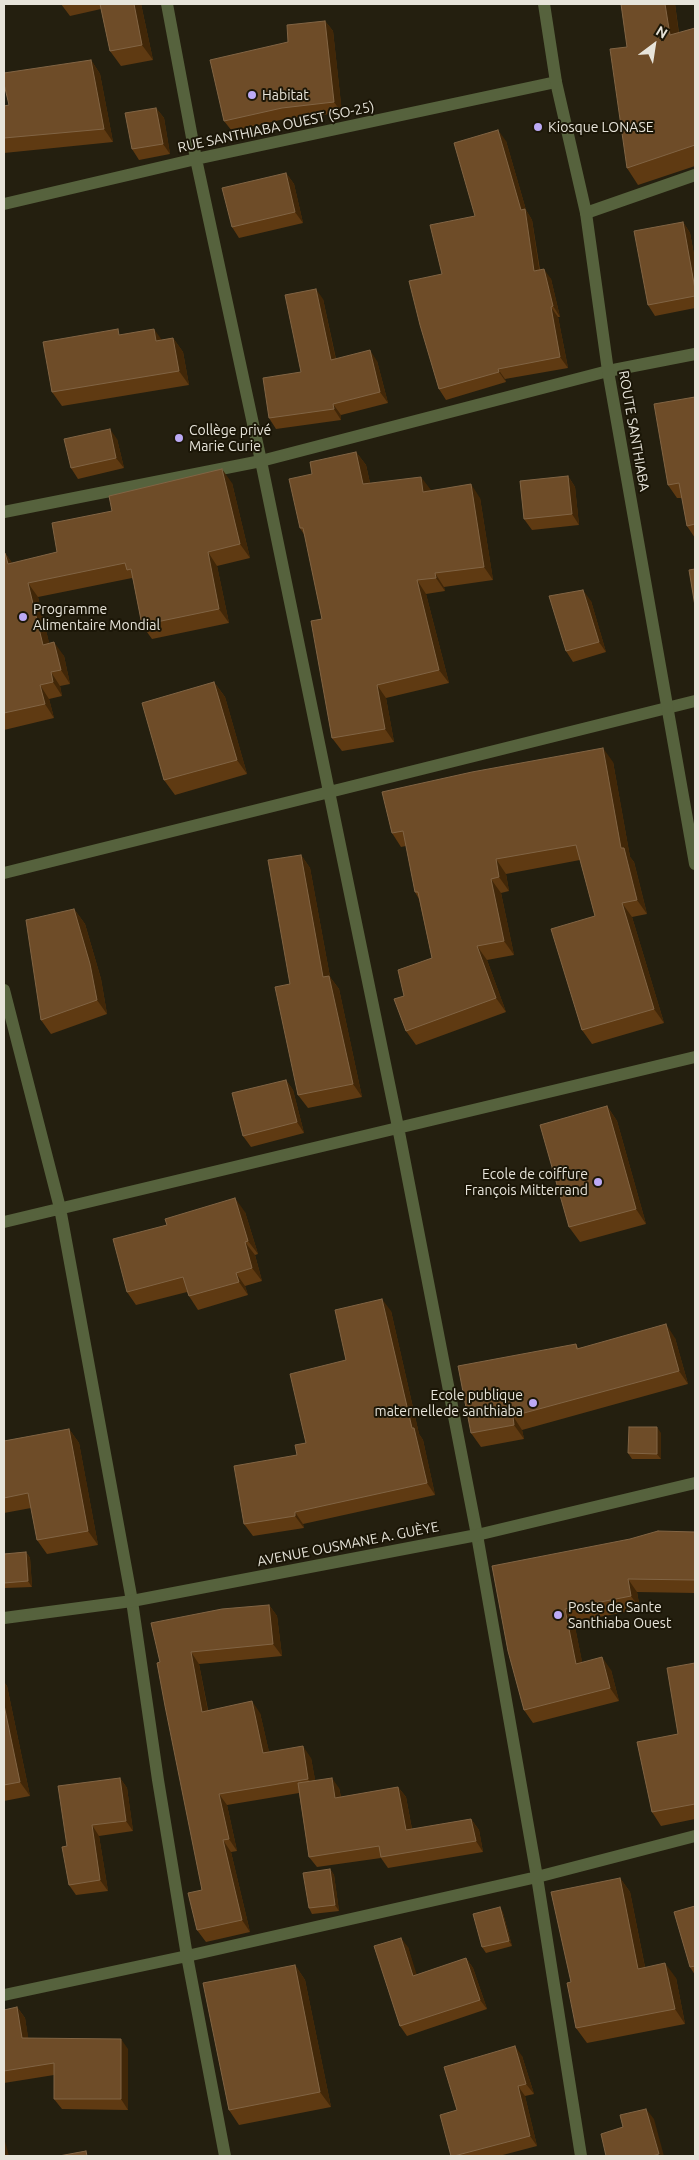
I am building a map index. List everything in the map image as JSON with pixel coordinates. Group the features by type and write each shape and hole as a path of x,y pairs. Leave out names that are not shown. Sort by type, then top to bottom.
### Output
{"street":[{"path":"167,4 196,159 261,461 398,1127 476,1535 537,1877 581,2156"},
{"name":"ROUTE SANTHIABA","path":"544,4 556,82 586,213 608,372 695,864"},
{"name":"RUE SANTHIABA OUEST (SO-25)","path":"4,204 196,159 556,82"},
{"path":"586,213 695,175"},
{"path":"4,512 261,461 608,372 695,354"},
{"path":"4,873 328,794 695,701"},
{"path":"4,990 60,1208 132,1602 158,1780 187,1956 225,2156"},
{"path":"4,1222 695,1057"},
{"name":"AVENUE OUSMANE A. GUÈYE","path":"4,1618 132,1602 476,1535 695,1483"},
{"path":"4,1994 187,1956 537,1877 695,1836"}],"building":[{"path":"100,4 134,4 142,45 110,51"},
{"path":"621,4 665,4 670,35 695,28 695,145 627,168 610,49 627,47"},
{"path":"325,21 334,102 282,108 224,121 210,60 288,42 287,25"},
{"path":"91,60 104,129 4,138 4,106 9,105 4,84 4,73"},
{"path":"156,108 163,144 132,149 125,113"},
{"path":"498,130 521,210 525,209 534,271 544,269 553,306 551,307 560,357 498,369 499,372 439,389 409,281 442,274 430,225 475,216 454,143"},
{"path":"286,173 295,212 232,227 222,188"},
{"path":"683,222 695,296 648,305 634,231"},
{"path":"316,289 331,360 370,350 380,392 333,404 334,409 269,418 263,378 301,372 285,295"},
{"path":"118,329 119,335 154,329 156,341 173,338 179,371 52,392 43,342"},
{"path":"695,397 695,524 687,526 679,483 668,485 654,404"},
{"path":"110,429 116,458 71,468 64,439"},
{"path":"356,452 363,484 421,477 423,492 471,484 484,567 435,573 436,578 417,580 439,670 377,685 385,729 332,738 311,621 322,619 303,528 300,528 289,479 312,474 310,462"},
{"path":"222,469 240,544 208,552 219,609 142,625 131,569 127,570 125,563 28,583 43,645 54,642 61,670 51,672 53,682 40,685 45,704 4,713 4,553 8,564 57,552 52,523 112,511 109,496"},
{"path":"568,476 572,514 524,519 520,481"},
{"path":"695,569 695,606 689,570"},
{"path":"583,590 599,642 566,651 549,596"},
{"path":"214,682 237,760 164,780 142,703"},
{"path":"603,748 621,848 624,848 637,900 622,903 654,1009 582,1030 551,929 595,916 576,845 496,859 499,877 491,879 504,941 477,946 496,998 406,1031 394,999 404,996 398,970 432,958 418,892 415,892 403,831 392,833 382,792 472,772"},
{"path":"301,855 323,977 329,976 353,1084 298,1095 275,987 290,984 268,860"},
{"path":"74,909 90,964 97,1000 41,1020 26,920"},
{"path":"286,1080 297,1122 243,1136 232,1093"},
{"name":"Ecole de coiffure François Mitterrand","path":"607,1106 636,1209 569,1227 540,1125"},
{"path":"235,1198 248,1241 245,1242 252,1268 236,1273 239,1282 189,1296 183,1277 127,1292 113,1239 167,1225 165,1219"},
{"path":"382,1299 412,1428 414,1428 427,1483 295,1512 295,1516 244,1524 234,1466 297,1455 295,1445 306,1443 290,1374 346,1360 335,1310"},
{"path":"666,1324 679,1371 513,1416 514,1425 471,1433 458,1366 576,1344 577,1349"},
{"path":"629,1427 657,1427 657,1454 628,1453"},
{"path":"69,1429 88,1531 37,1540 28,1493 4,1498 4,1441"},
{"path":"658,1531 695,1532 695,1580 628,1579 631,1596 565,1609 576,1664 602,1657 610,1688 524,1710 508,1651 492,1566 630,1539"},
{"path":"26,1552 28,1581 4,1583 4,1554"},
{"path":"269,1605 273,1644 191,1652 202,1712 252,1701 263,1753 303,1746 308,1779 219,1794 229,1839 223,1840 242,1920 197,1930 188,1893 202,1890 165,1706 157,1663 160,1662 151,1623 222,1609"},
{"path":"695,1663 695,1804 652,1812 637,1742 678,1734 667,1668"},
{"path":"4,1705 20,1782 4,1785"},
{"path":"120,1778 126,1821 92,1825 100,1880 69,1885 62,1847 67,1846 58,1786"},
{"path":"332,1778 335,1798 398,1787 406,1830 471,1819 476,1841 381,1857 379,1846 309,1857 298,1783"},
{"path":"330,1869 335,1905 309,1908 303,1873"},
{"path":"620,1878 638,1969 665,1963 675,2009 576,2028 567,1983 571,1982 551,1892"},
{"path":"695,1906 695,1966 690,1967 674,1912"},
{"path":"500,1907 509,1941 482,1947 473,1914"},
{"path":"401,1938 413,1976 466,1958 480,2000 400,2026 374,1946"},
{"path":"295,1965 320,2092 229,2110 203,1983"},
{"path":"17,2007 22,2038 121,2039 121,2099 54,2099 54,2063 4,2071 4,2010"},
{"path":"515,2046 526,2084 518,2086 530,2136 451,2156 440,2115 457,2110 444,2067"},
{"path":"646,2109 659,2154 652,2156 606,2156 601,2134 623,2127 620,2115"},
{"path":"86,2151 87,2156 59,2156"}],"place":[{"name":"Habitat","path":"252,95"},
{"name":"Kiosque LONASE","path":"538,127"},
{"name":"Collège privé Marie Curie","path":"179,438"},
{"name":"Programme Alimentaire Mondial","path":"23,617"},
{"name":"Ecole de coiffure François Mitterrand","path":"598,1182"},
{"name":"Ecole publique maternellede santhiaba","path":"533,1403"},
{"name":"Poste de Sante Santhiaba Ouest","path":"558,1615"}]}
